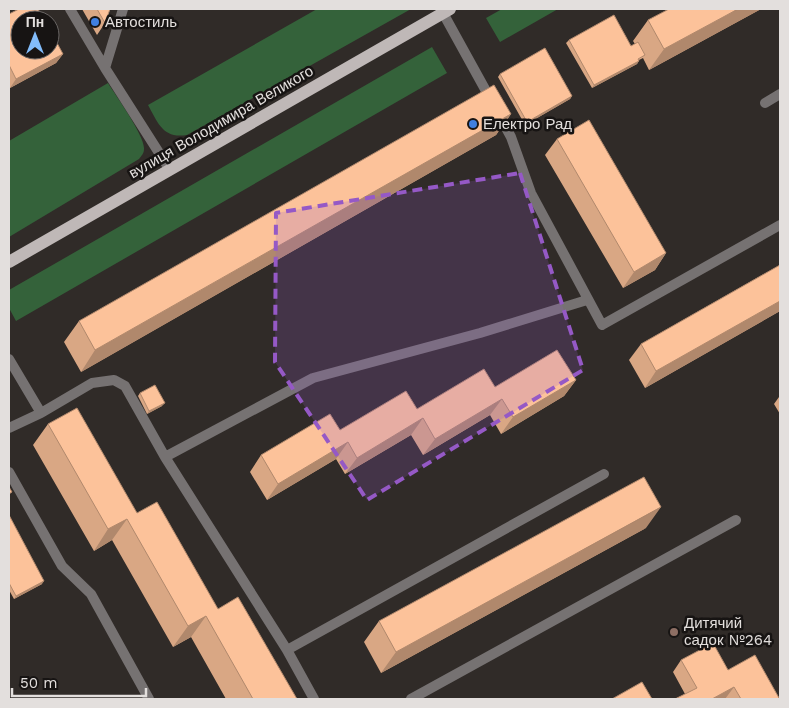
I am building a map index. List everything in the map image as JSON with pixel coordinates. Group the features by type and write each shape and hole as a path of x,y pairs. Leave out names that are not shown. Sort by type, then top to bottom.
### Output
{"main road":[{"name":"вулиця Володимира Великого","path":"9,262 446,11"}],"lane":[{"path":"70,9 170,170"},
{"path":"105,68 123,9"},
{"path":"446,11 511,137 531,192 602,325 780,225"},
{"path":"765,103 780,94"},
{"path":"165,457 313,378 480,333 587,300"},
{"path":"9,359 41,413"},
{"path":"9,428 41,413 92,383 114,380 125,386 165,457 287,650 314,699"},
{"path":"9,472 62,566 91,594 147,698"},
{"path":"287,650 604,474"},
{"path":"411,699 736,520"}],"highlighted area":[{"path":"520,173 583,370 367,500 275,362 276,213"}],"green space":[{"path":"317,9 411,9 187,135 172,135 158,123 148,105"},
{"path":"502,9 558,9 500,42 486,18"},
{"path":"432,47 447,73 16,321 9,308 9,290"},
{"path":"108,83 140,135 144,152 139,159 9,237 9,141"}],"building":[{"path":"38,9 39,10 17,10"},
{"path":"97,9 110,9 105,23"},
{"path":"669,9 738,9 664,49 648,20"},
{"path":"9,14 10,60 52,60 16,79 9,65"},
{"path":"614,15 631,46 638,42 645,55 638,59 639,61 594,85 569,40"},
{"path":"545,48 572,96 527,122 500,74"},
{"path":"494,85 511,114 95,350 79,321"},
{"path":"589,120 666,253 634,272 557,139"},
{"path":"780,265 780,301 656,371 641,344"},
{"path":"557,350 576,380 513,417 502,399 435,439 423,418 357,458 348,442 278,484 261,455 330,414 340,430 406,391 417,409 484,369 495,387"},
{"path":"155,385 165,403 149,411 140,393"},
{"path":"77,408 137,513 157,502 218,609 238,597 297,699 253,699 206,616 188,626 127,519 108,529 48,424"},
{"path":"644,477 661,507 396,652 379,621"},
{"path":"9,515 44,581 16,596 9,583"},
{"path":"713,643 728,670 755,655 779,698 741,699 734,687 712,699 675,699 697,688 681,660"},
{"path":"642,682 652,699 612,699"}],"place":[{"name":"Автостиль","path":"95,22"},
{"name":"Електро Рад","path":"473,124"},
{"name":"Дитячий садок №264","path":"674,632"}]}
